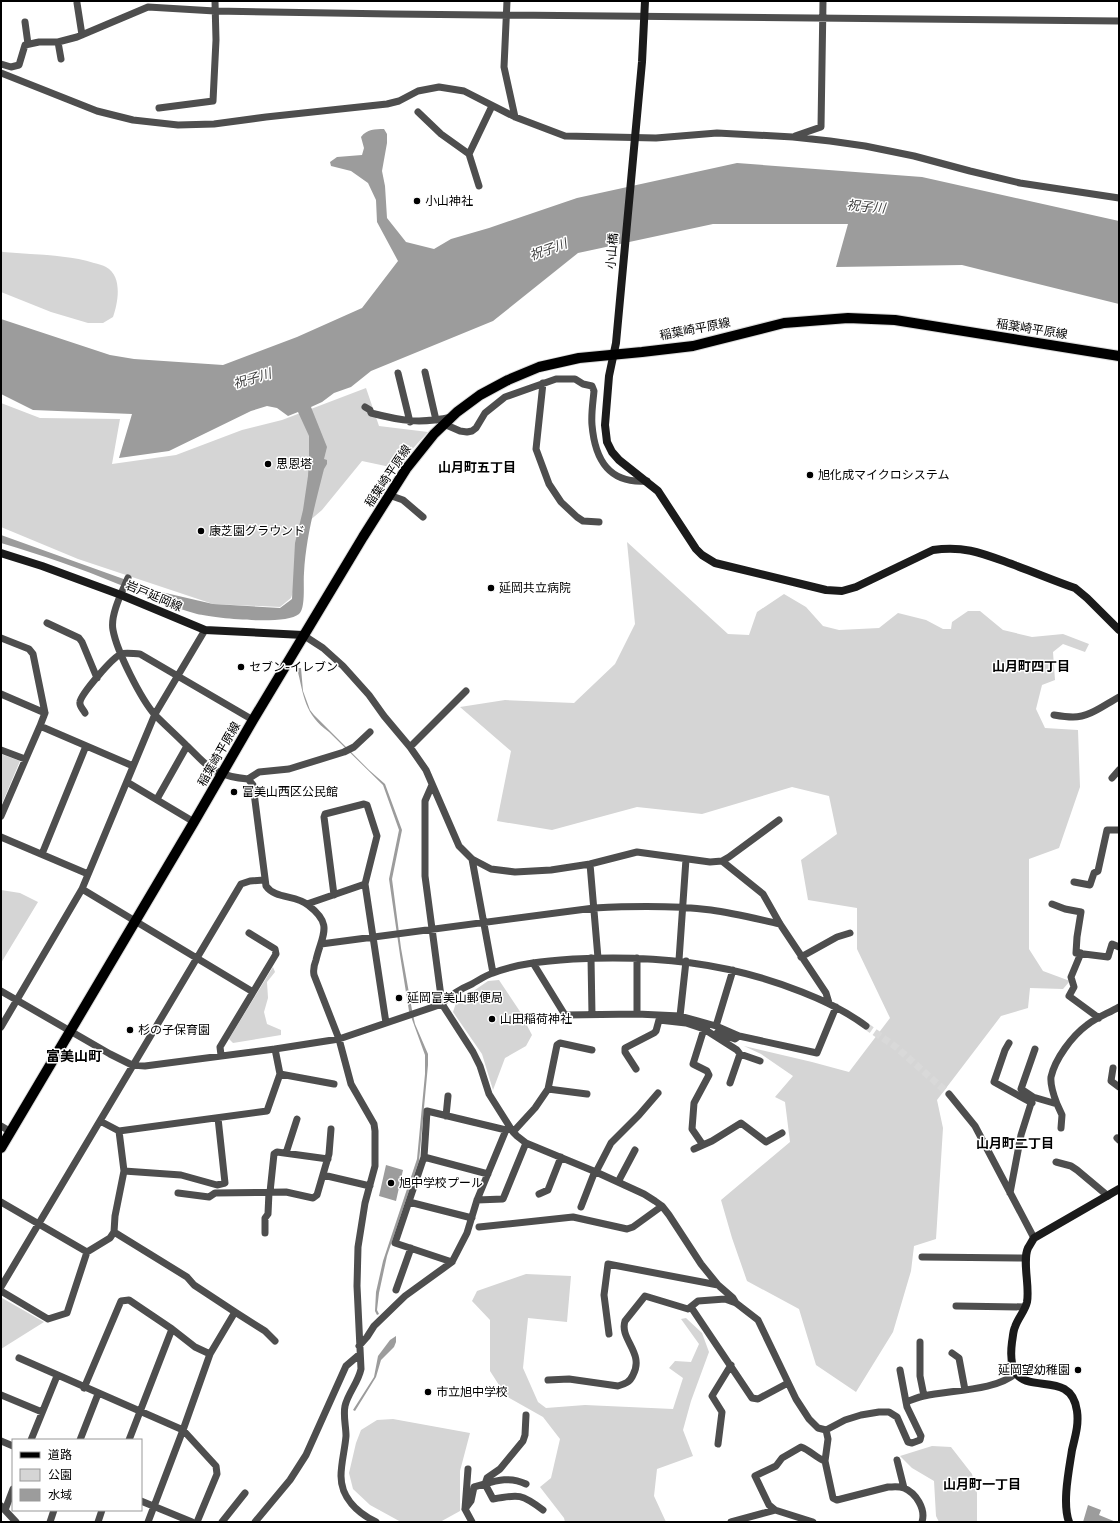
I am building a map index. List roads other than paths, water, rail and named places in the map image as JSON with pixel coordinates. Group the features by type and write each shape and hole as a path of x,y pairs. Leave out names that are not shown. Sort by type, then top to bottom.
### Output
{"main road":[{"name":"稲葉崎平原線","path":"1,1148 303,635 389,495 406,469 444,421 480,395 508,380 539,367 579,358 693,346 784,323 848,318 895,320 1119,356"}],"street":[{"path":"159,108 214,101 216,40 215,1"},
{"path":"507,1 504,67 515,118"},
{"name":"小山橋","path":"645,1 642,62 616,343 610,376 605,425 607,442 612,452 658,491 696,549 702,555 715,563 826,590 842,591 856,587 933,550 962,548 981,552 1075,588 1088,598 1119,630"},
{"path":"793,137 821,126 822,1"},
{"path":"77,3 82,35"},
{"path":"1,64 11,67 19,65 25,45 38,42 58,42 82,35 148,7 215,11 1119,21"},
{"path":"25,22 28,44"},
{"path":"58,42 61,59"},
{"path":"1,73 97,111 132,120 178,125 214,124 387,104 399,101 418,91 439,87 464,91 515,118 565,136 635,139 717,133 793,137 865,146 1020,183 1119,198"},
{"path":"469,154 492,106"},
{"path":"418,112 441,134 469,154 479,186"},
{"path":"425,372 444,421"},
{"path":"398,373 410,422"},
{"path":"365,407 370,410 371,413 410,422 444,421 460,431 466,432 472,431 476,428 485,413 505,397 556,379 574,379 583,384 592,386 594,391 592,425 596,447 606,468 623,479 634,482 647,481"},
{"path":"543,383 536,449 549,484 561,502 577,517 583,521 599,522"},
{"path":"592,425 605,425"},
{"path":"389,495 403,500 423,517"},
{"name":"岩戸延岡線","path":"1,553 42,566 121,595 205,630 303,635"},
{"path":"128,578 112,620 113,630 121,654 138,688 155,714 203,762 215,771 230,777 248,779 259,772 289,769 354,747 370,732"},
{"path":"47,623 79,638 97,678"},
{"path":"1,1027 82,889 155,714 205,630"},
{"path":"303,635 323,648 343,666 369,695 426,770 459,846 472,859 491,869 515,872 551,870 590,864 637,852 710,862 722,861 730,857 779,820"},
{"path":"1,638 29,649 33,654 45,713 1,816"},
{"path":"85,712 80,707 80,702 84,693 110,662 121,654 140,654 253,720"},
{"path":"410,747 466,691"},
{"path":"1,694 45,713"},
{"path":"1054,715 1074,717 1085,715 1119,697"},
{"path":"40,726 134,766"},
{"path":"42,854 86,746"},
{"path":"157,799 187,746"},
{"path":"1,750 25,759"},
{"path":"1112,778 1119,770"},
{"path":"248,779 253,785 254,789 264,880 269,890 307,904 317,913 324,924 324,936 313,972 339,1039 351,1084 374,1124 375,1166 358,1247 357,1286 361,1369 359,1379 345,1404 344,1417 346,1434 341,1476 344,1491 350,1502 364,1516 376,1522"},
{"path":"127,782 194,822"},
{"path":"432,785 425,801 424,855 425,876 442,1004 473,1052 480,1066 489,1094 510,1130 526,1143 596,1171 644,1194 662,1206 701,1264 718,1285 733,1298 736,1303"},
{"path":"334,895 324,817 325,814 364,804 367,805 377,836 365,884 386,1023"},
{"path":"1074,882 1090,885 1094,873 1098,871 1107,830 1119,830"},
{"path":"1,837 88,874"},
{"path":"472,859 492,973"},
{"path":"680,1016 683,961 682,907 686,859"},
{"path":"533,963 565,1015 637,1014 680,1016 716,1026 738,1036 817,1053 832,1005 826,993 780,924 763,894 722,861"},
{"path":"590,864 594,908 592,1015"},
{"path":"1,1287 241,884 250,881 264,880"},
{"path":"307,904 365,884"},
{"path":"82,889 253,992"},
{"path":"1052,904 1065,909 1081,912 1076,953 1108,957 1112,944 1119,947"},
{"path":"321,944 393,933 594,908 630,906 682,907 730,913 780,924"},
{"path":"221,1056 220,1047 276,954 275,949 249,933"},
{"path":"802,957 837,937 850,933"},
{"path":"1081,953 1071,977 1074,987 1069,996 1099,1018"},
{"path":"1,991 132,1065 145,1066 339,1039 442,1004 451,994 492,973 519,965 594,958 637,958 683,961 733,970 756,976 832,1005 852,1015 866,1026"},
{"path":"637,958 637,1014"},
{"path":"716,1026 733,970"},
{"path":"1061,1128 1062,1115 1052,1088 1051,1078 1055,1067 1067,1045 1087,1024 1119,1007"},
{"path":"636,1069 625,1052 625,1048 654,1033 659,1020 686,1023 734,1039 738,1036"},
{"path":"704,1029 737,1050 740,1054 760,1061"},
{"path":"703,1146 692,1129 694,1103 703,1089 709,1075 707,1071 693,1064 704,1029"},
{"path":"359,1346 367,1338 374,1326 405,1296 452,1262 467,1233 488,1174 510,1130 535,1108 548,1089 557,1046 560,1043 592,1050"},
{"path":"1009,1043 994,1082 1032,1100 1057,1104"},
{"path":"100,1121 119,1131 266,1110 280,1074 275,1049"},
{"path":"1032,1100 1021,1089 1035,1049"},
{"path":"730,1083 740,1054"},
{"path":"1113,1068 1112,1081 1119,1087"},
{"path":"280,1074 334,1084"},
{"path":"548,1089 587,1094"},
{"path":"581,1207 596,1171 611,1143 658,1093"},
{"path":"949,1094 975,1126 1034,1238"},
{"path":"446,1116 448,1096"},
{"path":"1010,1193 1021,1135 1032,1100"},
{"path":"452,1262 395,1243 424,1157 427,1111 510,1130"},
{"path":"124,1171 181,1175 217,1186 225,1183 218,1118"},
{"path":"286,1153 297,1119"},
{"path":"694,1149 712,1141 740,1123 766,1142 782,1133"},
{"path":"1,1126 11,1132"},
{"path":"178,1193 209,1197 215,1193 286,1192 313,1198 317,1195 328,1159 331,1129"},
{"path":"1,1291 48,1319 67,1313 87,1252 110,1238 114,1232 115,1216 124,1171 119,1131"},
{"path":"478,1200 503,1199 526,1143"},
{"path":"618,1182 635,1150"},
{"path":"265,1233 265,1218 268,1214 274,1154 277,1152 328,1159"},
{"path":"424,1157 488,1174"},
{"path":"539,1194 548,1190 561,1157"},
{"path":"1056,1162 1071,1166 1108,1196"},
{"path":"323,1175 370,1186"},
{"path":"1069,1522 1067,1516 1067,1495 1072,1449 1078,1424 1077,1410 1073,1398 1064,1388 1050,1384 1033,1383 1022,1380 1016,1374 1012,1360 1012,1343 1015,1327 1027,1303 1028,1284 1026,1258 1028,1249 1034,1238 1119,1189"},
{"path":"1,1202 87,1252"},
{"path":"410,1202 472,1218"},
{"path":"479,1227 573,1217 627,1229 633,1227 662,1206"},
{"path":"114,1232 187,1277 194,1285 265,1331 275,1341"},
{"path":"396,1290 411,1248"},
{"path":"922,1257 1026,1258"},
{"path":"609,1334 604,1295 608,1264 718,1285"},
{"path":"548,1380 569,1379 618,1386 625,1384 631,1379 636,1370 637,1360 624,1324 643,1298 648,1297 688,1309 698,1301 725,1299 736,1303 758,1320 788,1383 809,1419 818,1428 826,1430 845,1420 879,1412 889,1412 897,1417 908,1442 916,1443 920,1440 921,1436 907,1407 900,1370"},
{"path":"84,1388 121,1301 128,1300 172,1329 194,1347 210,1354"},
{"path":"956,1306 1025,1307"},
{"path":"691,1307 752,1398 758,1399 788,1383"},
{"path":"148,1522 210,1354 235,1312"},
{"path":"129,1439 172,1329"},
{"path":"920,1342 920,1376 924,1396"},
{"path":"952,1353 959,1358 965,1390"},
{"path":"255,1522 286,1485 306,1455 346,1366 360,1354"},
{"path":"18,1358 183,1430 216,1466 217,1474 197,1522"},
{"path":"718,1444 722,1412 712,1396 731,1365"},
{"path":"906,1402 924,1396 996,1384 1009,1380 1016,1374"},
{"path":"32,1439 57,1376"},
{"path":"80,1439 98,1394"},
{"path":"1,1395 42,1412"},
{"path":"526,1415 525,1435 522,1441 500,1469 487,1478 485,1484 493,1499 511,1496 526,1497 543,1510"},
{"path":"826,1430 828,1439 825,1461 833,1498 837,1500 888,1487 904,1488 914,1495 920,1502 923,1513 922,1522"},
{"path":"1,1441 12,1446"},
{"path":"812,1522 774,1510 769,1505 755,1476 776,1466 782,1458 801,1448 806,1448 819,1459 825,1461"},
{"path":"897,1460 904,1488"},
{"path":"468,1469 465,1509 472,1522"},
{"path":"465,1509 471,1501 474,1487 502,1479 516,1480 526,1484"},
{"path":"12,1491 3,1508 16,1522"},
{"path":"222,1522 246,1493"},
{"path":"142,1501 192,1522"},
{"path":"731,1522 774,1510"},
{"path":"50,1522 54,1511"},
{"path":"98,1522 102,1511"},
{"path":"359,1522 364,1516"}],"water":[{"name":"祝子川","path":"374,129 384,129 387,134 387,143 382,171 385,186 387,218 406,242 434,249 451,239 489,228 577,198 737,163 922,177 1119,221 1119,304 962,265 836,267 848,224 713,224 578,253 493,321 371,371 351,387 334,393 322,402 311,407 327,447 324,459 327,460 327,464 324,469 309,534 305,560 303,606 299,614 291,618 280,620 250,620 197,614 167,604 75,567 1,543 1,535 157,591 213,604 280,608 292,599 295,543 303,510 309,458 309,436 298,412 288,416 277,408 267,406 251,411 169,451 119,458 132,414 33,410 1,394 1,319 110,355 134,359 223,365 297,337 362,308 398,261 377,222 376,200 368,183 351,171 331,166 330,162 337,157 362,155 364,148 361,137 363,134"},
{"path":"297,668 301,668 303,691 310,710 369,770 385,784 402,830 392,879 401,948 412,1010 415,1024 428,1054 428,1065 419,1161 387,1256 379,1293 377,1310 379,1314 377,1315 375,1311 376,1292 383,1261 417,1159 425,1074 425,1055 409,1011 389,879 399,830 383,785 314,718 306,704"},
{"name":"旭中学校プール","path":"386,1165 403,1170 396,1201 379,1196"},
{"path":"396,1336 394,1347 381,1360 376,1377 355,1411 353,1410 374,1377 378,1356 390,1340"},
{"path":"1088,1505 1101,1510 1099,1515 1116,1522 1083,1522"}],"tunnel":[{"path":"866,1026 896,1047 949,1094"}],"place":[{"name":"小山神社","path":"417,201"},
{"name":"思恩塔","path":"268,464"},
{"name":"旭化成マイクロシステム","path":"810,475"},
{"name":"康芝園グラウンド","path":"201,531"},
{"name":"延岡共立病院","path":"491,588"},
{"name":"セブン-イレブン","path":"241,667"},
{"name":"富美山西区公民館","path":"234,792"},
{"name":"延岡富美山郵便局","path":"399,998"},
{"name":"山田稲荷神社","path":"492,1019"},
{"name":"杉の子保育園","path":"130,1030"},
{"name":"旭中学校プール","path":"391,1183"},
{"name":"延岡望幼稚園","path":"1078,1370"},
{"name":"市立旭中学校","path":"428,1392"}],"district":[{"name":"山月町五丁目","path":"477,467"},
{"name":"山月町四丁目","path":"1031,666"},
{"name":"富美山町","path":"74,1056"},
{"name":"山月町二丁目","path":"1015,1143"},
{"name":"山月町一丁目","path":"982,1484"}]}
